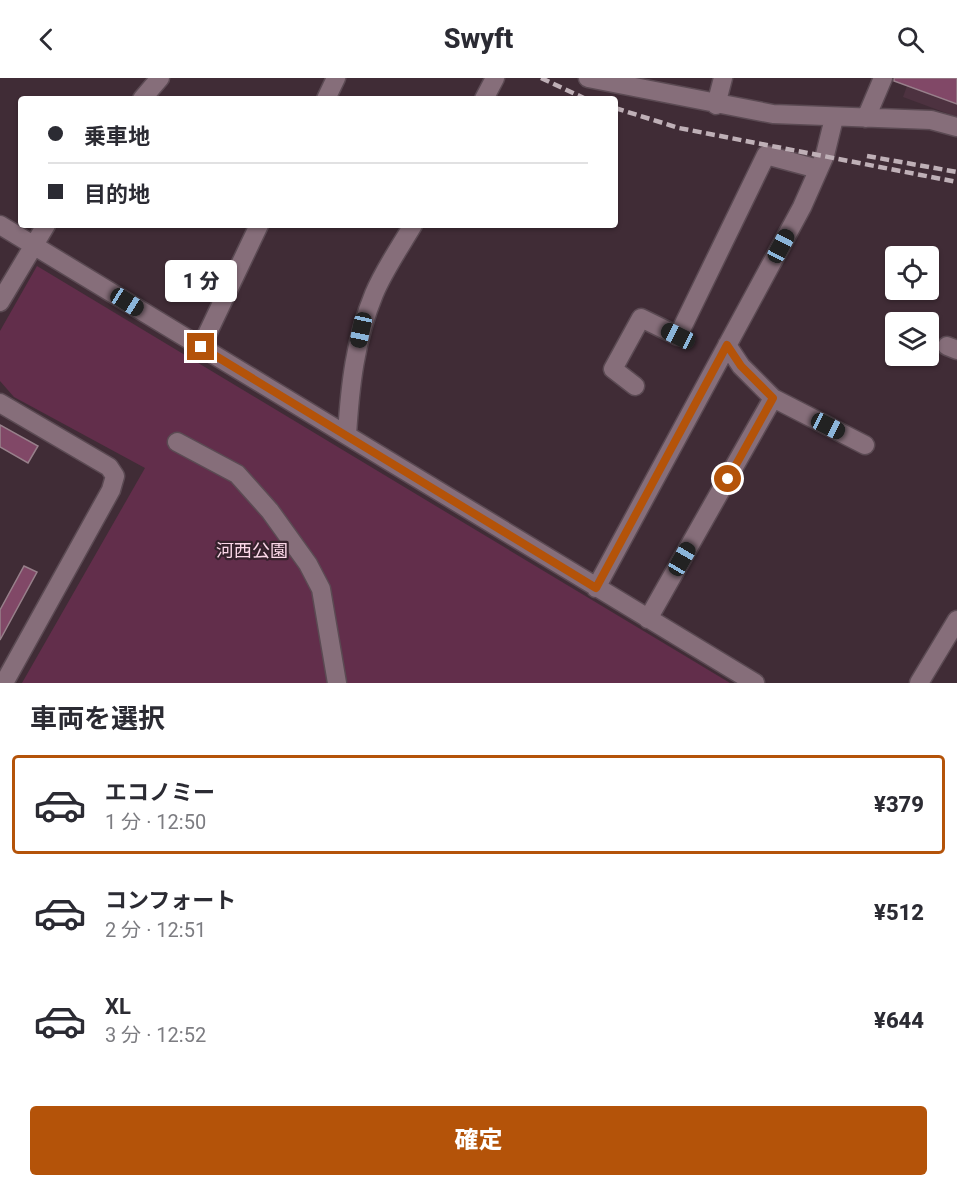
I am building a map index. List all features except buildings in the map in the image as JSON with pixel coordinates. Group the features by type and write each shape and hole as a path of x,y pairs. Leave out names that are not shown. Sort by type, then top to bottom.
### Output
{"street":[{"path":"145,96 160,78"},
{"path":"327,96 336,78"},
{"path":"486,96 495,78"},
{"path":"588,78 628,82 716,105 773,114 931,120 957,127"},
{"path":"716,105 723,78"},
{"path":"866,118 883,78"},
{"path":"596,588 802,207 818,169 834,118"},
{"path":"635,386 613,369 641,318 678,336 766,155 818,169"},
{"path":"0,225 755,683"},
{"path":"0,302 44,228"},
{"path":"201,347 258,228"},
{"path":"347,435 351,378 361,330 375,292 411,228"},
{"path":"727,345 741,366 773,398 865,445"},
{"path":"648,619 773,398"},
{"path":"0,403 109,467 115,476 111,490 4,683"},
{"path":"177,442 237,474 270,511 308,564 321,589 337,683"},
{"path":"919,683 957,620"}],"shaded area":[{"path":"910,78 957,78 957,117 903,97"}],"green space":[{"name":"河西公園","path":"37,266 730,683 22,683 145,468 14,397 0,381 0,331"}],"railway":[{"path":"541,78 580,96"},
{"path":"618,109 679,128 957,182"},
{"path":"867,156 957,172"}],"route":[{"path":"201,347 596,588 727,345 741,366 773,398 728,479"}]}
